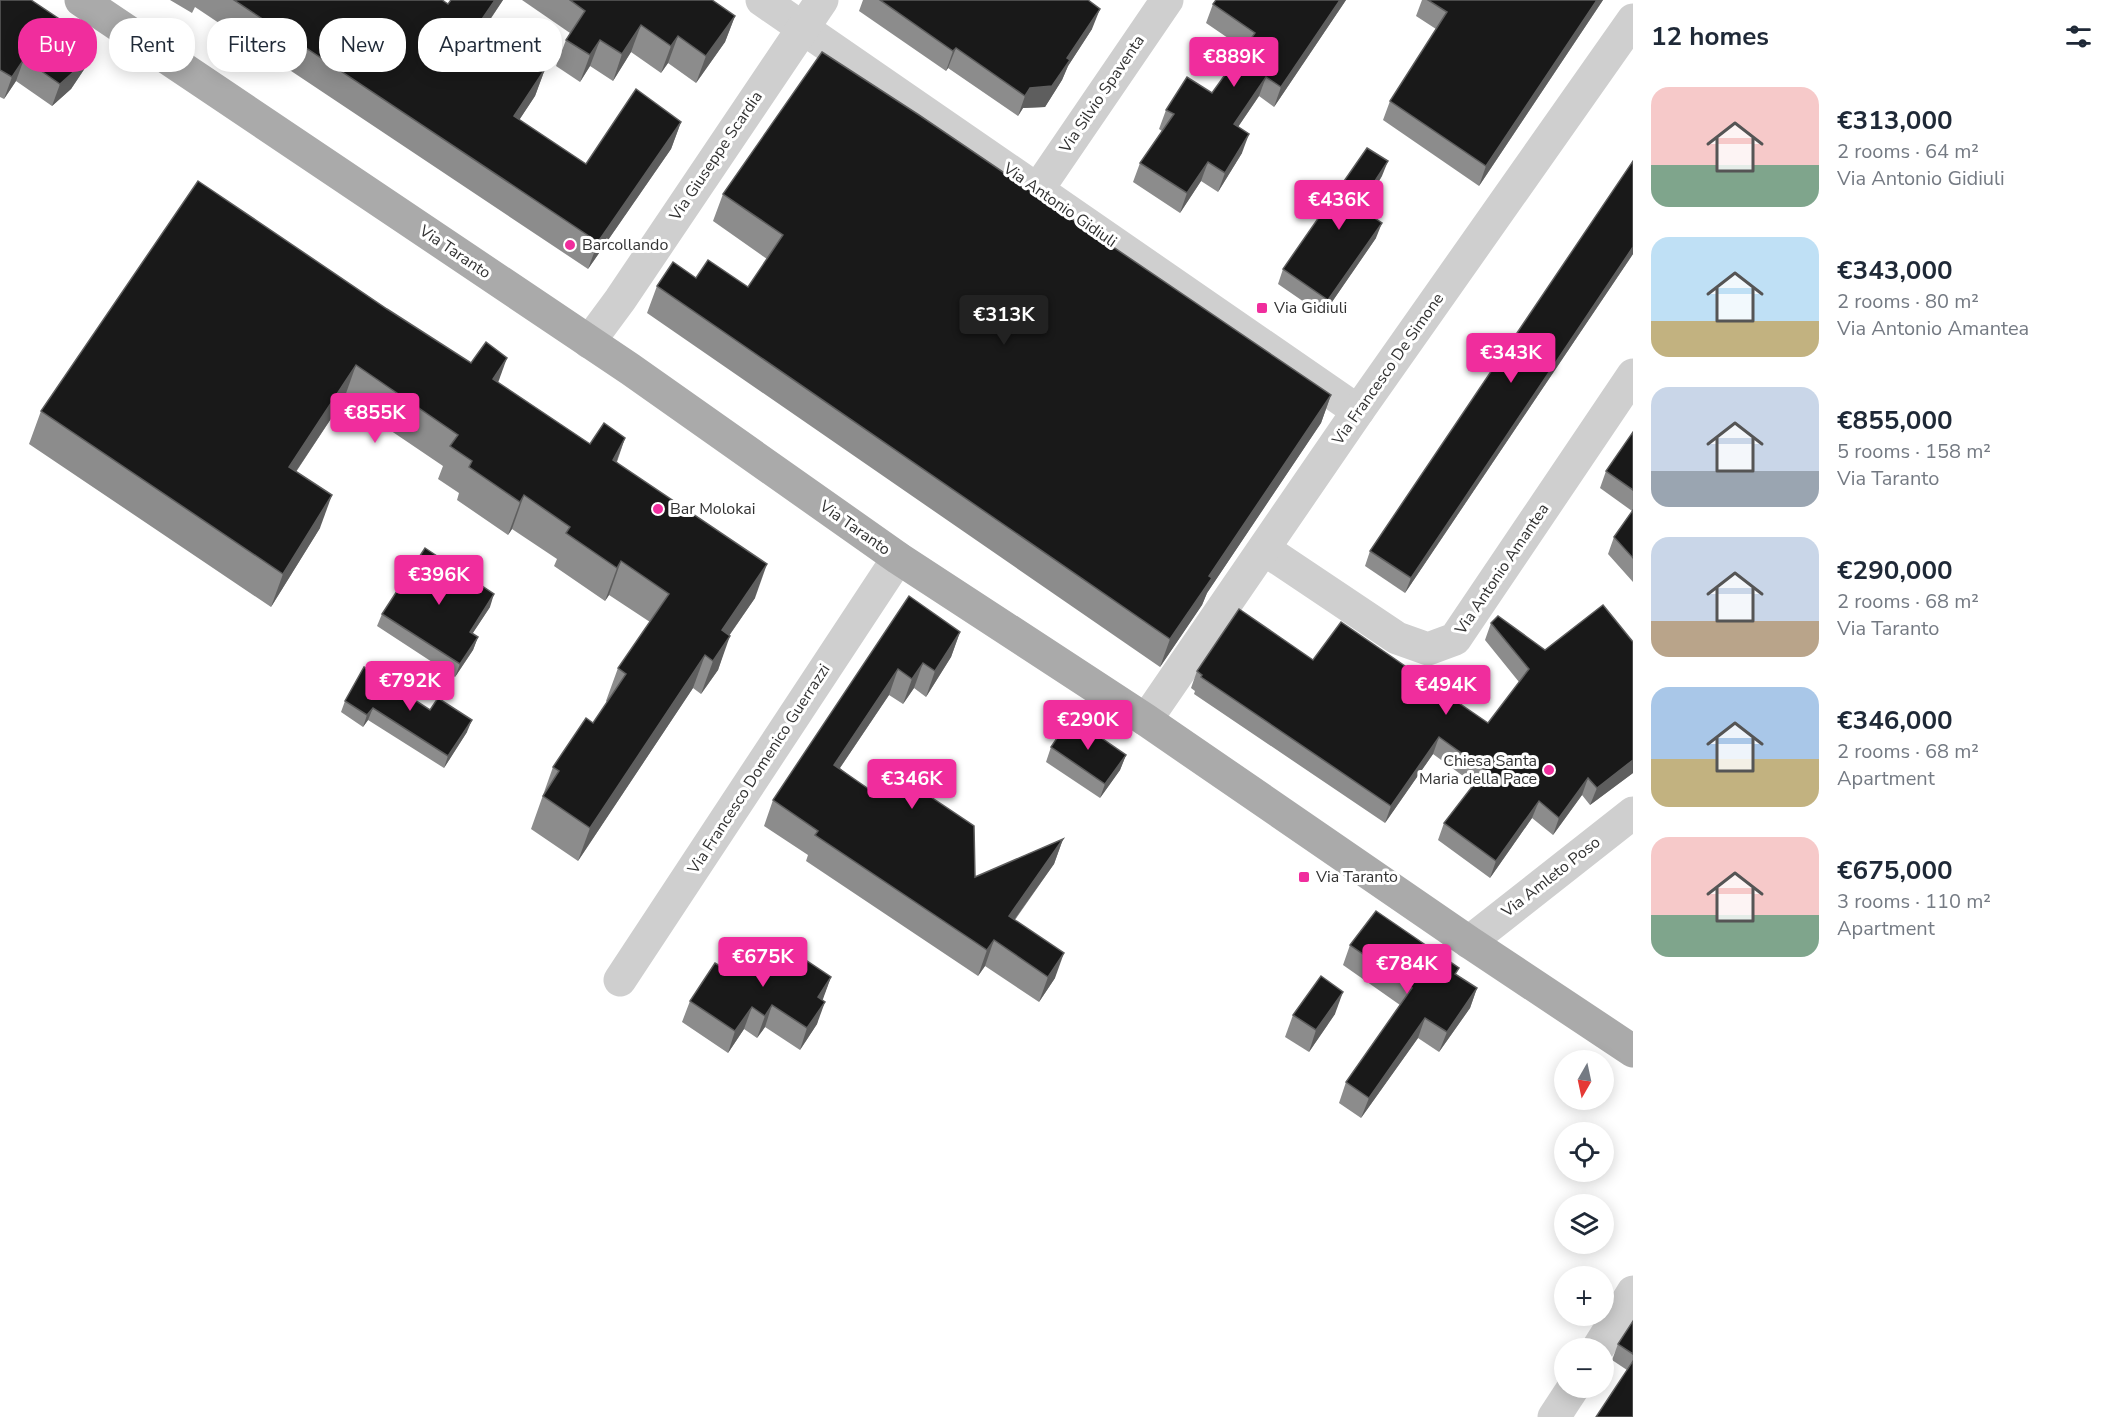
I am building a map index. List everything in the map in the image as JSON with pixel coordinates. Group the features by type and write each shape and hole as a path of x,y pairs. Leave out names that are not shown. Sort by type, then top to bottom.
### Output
{"main road":[{"name":"Via Taranto","path":"81,0 589,342 898,558 1146,720 1469,942 1633,1051"}],"street":[{"name":"Via Antonio Gidiuli","path":"762,0 1358,411"},
{"name":"Via Giuseppe Scardia","path":"589,342 620,300 822,0"},
{"name":"Via Silvio Spaventa","path":"1038,189 1167,0"},
{"name":"Via Francesco De Simone","path":"1146,720 1358,411 1633,20"},
{"name":"Via Antonio Amantea","path":"1264,549 1397,638 1428,649 1455,639 1633,375"},
{"name":"Via Francesco Domenico Guerrazzi","path":"620,980 898,558"},
{"name":"Via Amleto Poso","path":"1469,942 1633,813"},
{"path":"1604,1338 1633,1292"},
{"path":"1554,1417 1566,1398"}],"building":[{"path":"0,0 31,0 58,18 18,18 18,68 12,77 0,70"},
{"path":"234,0 442,0 448,4 451,0 495,0 483,18 418,18 418,72 543,72 514,116 586,164 636,89 681,122 598,242 342,72 406,72 406,18 319,18 319,57 307,49 307,18 261,18"},
{"path":"570,0 712,0 735,16 706,56 678,36 671,46 641,25 622,54 600,40 590,55 566,40 585,11"},
{"path":"880,0 1088,0 1100,9 1067,58 1070,60 1052,86 1030,88 1025,96 956,48 953,51"},
{"path":"1216,0 1340,0 1281,87 1266,77 1234,124 1249,134 1225,173 1208,162 1187,193 1140,163 1174,114 1166,110 1187,77 1212,93 1255,33 1213,4"},
{"path":"1428,0 1597,0 1486,166 1390,101 1447,12"},
{"path":"822,52 919,115 1331,395 1209,576 1212,578 1170,639 657,286 673,262 696,278 708,260 748,287 783,235 723,194"},
{"path":"43,72 73,72 60,84"},
{"path":"1367,148 1388,161 1358,207 1382,223 1328,300 1283,269"},
{"path":"1633,161 1633,247 1411,578 1370,551"},
{"path":"198,181 471,363 486,342 507,358 493,379 590,444 604,423 625,438 613,460 767,564 722,630 730,636 713,661 705,655 590,828 543,796 559,771 553,767 586,718 593,723 626,674 618,668 669,594 621,561 617,568 566,533 570,527 524,495 520,502 469,467 472,461 450,446 458,435 356,365 289,467 332,495 283,574 41,411"},
{"path":"1633,432 1633,490 1606,471"},
{"path":"1633,510 1633,558 1614,537"},
{"path":"425,548 494,594 470,632 478,637 460,664 382,614"},
{"path":"909,596 960,632 935,671 923,663 912,679 898,669 834,765 873,792 904,779 974,826 975,877 1063,839 1009,916 1064,953 1048,977 994,940 987,950 815,835 818,831 773,800"},
{"path":"1603,605 1633,642 1633,760 1597,788 1588,778 1559,818 1539,801 1496,861 1444,823 1485,770 1439,737 1391,806 1201,677 1202,675 1197,671 1239,609 1313,660 1341,622 1488,723 1529,669 1491,623 1498,616 1545,650"},
{"path":"364,667 430,710 438,698 472,720 448,756 373,708 367,715 345,701"},
{"path":"1071,717 1126,755 1105,784 1051,747"},
{"path":"1376,911 1459,968 1455,974 1477,988 1447,1032 1425,1018 1369,1098 1346,1082 1412,988 1350,945"},
{"path":"764,942 779,952 782,948 791,954 792,951 831,977 818,997 825,1002 807,1028 772,1005 765,1016 752,1007 735,1031 690,1001 715,963 725,969 735,954 750,964"},
{"path":"1321,976 1343,992 1316,1030 1293,1015"},
{"path":"1633,1321 1633,1354 1618,1344"},
{"path":"1633,1361 1633,1417 1596,1417 1609,1398 1614,1398 1614,1390"}],"place":[{"name":"Barcollando","path":"570,245"},
{"name":"Via Gidiuli","path":"1262,308"},
{"name":"Bar Molokai","path":"658,509"},
{"name":"Chiesa Santa Maria della Pace","path":"1549,770"},
{"name":"Via Taranto","path":"1304,877"}]}
